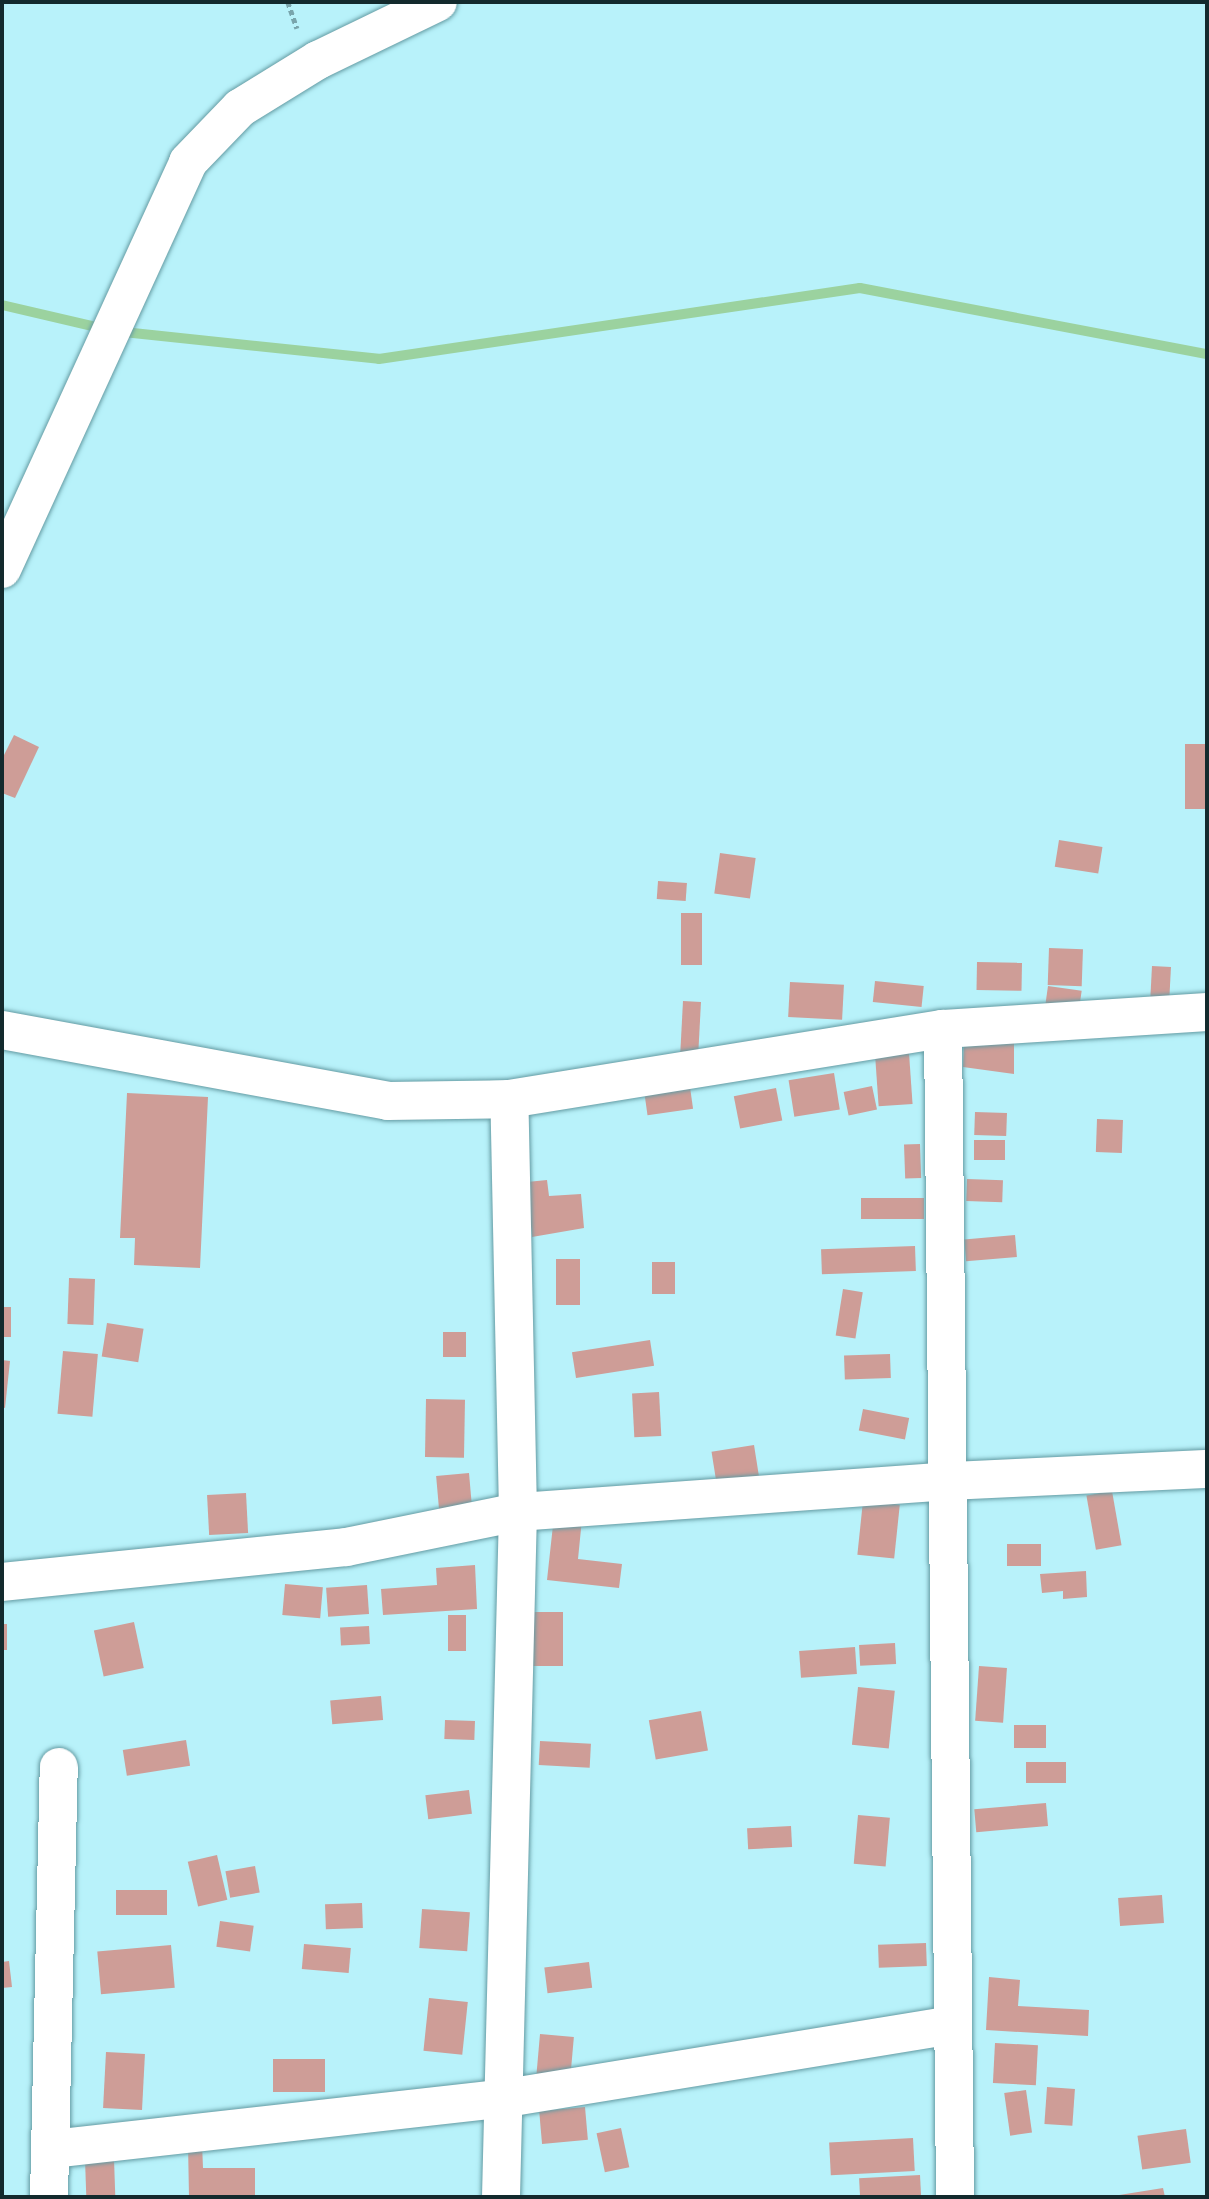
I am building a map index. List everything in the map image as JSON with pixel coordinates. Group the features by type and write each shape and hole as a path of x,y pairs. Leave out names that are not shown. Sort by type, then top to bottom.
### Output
{"street":[{"path":"2,569 188,162 240,108 318,60 438,2"},
{"path":"2,1030 388,1101 509,1099 943,1029 1207,1012"},
{"path":"943,1029 951,1481 955,2197"},
{"path":"501,2197 507,2098 518,1512 509,1099"},
{"path":"2,1582 346,1547 518,1512 951,1481 1207,1469"},
{"path":"49,2197 58,1768"},
{"path":"51,2149 507,2098 952,2025"}],"building":[{"path":"14,735 39,747 15,798 2,793 2,759"},
{"path":"1185,744 1206,744 1206,809 1185,809"},
{"path":"1059,840 1102,847 1098,874 1055,867"},
{"path":"720,853 756,858 750,899 714,894"},
{"path":"658,881 687,883 686,901 657,899"},
{"path":"681,913 702,913 702,965 681,965"},
{"path":"1049,948 1083,949 1082,986 1048,985"},
{"path":"977,962 1022,963 1022,991 977,990"},
{"path":"1152,966 1171,967 1169,1000 1150,999"},
{"path":"875,981 924,986 922,1007 873,1002"},
{"path":"790,982 844,985 842,1020 788,1017"},
{"path":"1048,986 1082,991 1079,1009 1045,1004"},
{"path":"683,1001 701,1002 698,1054 680,1053"},
{"path":"964,1042 1014,1043 1014,1074 963,1067"},
{"path":"909,1053 913,1104 879,1106 875,1055"},
{"path":"834,1073 840,1110 794,1117 789,1080"},
{"path":"872,1086 877,1109 849,1116 844,1092"},
{"path":"690,1087 693,1109 648,1115 644,1093"},
{"path":"776,1088 782,1120 740,1129 734,1096"},
{"path":"127,1093 208,1097 200,1268 134,1265 135,1238 120,1238"},
{"path":"975,1112 1007,1113 1006,1136 974,1135"},
{"path":"1097,1119 1123,1120 1122,1153 1096,1152"},
{"path":"974,1140 1005,1140 1005,1160 974,1160"},
{"path":"920,1144 921,1178 905,1179 904,1145"},
{"path":"967,1179 1003,1180 1002,1202 966,1201"},
{"path":"547,1180 549,1196 581,1194 584,1228 532,1237 527,1182"},
{"path":"861,1198 924,1198 924,1219 861,1219"},
{"path":"1015,1235 1017,1257 966,1261 964,1239"},
{"path":"915,1246 916,1271 822,1274 821,1249"},
{"path":"556,1259 580,1259 580,1305 556,1305"},
{"path":"652,1262 675,1262 675,1294 652,1294"},
{"path":"69,1278 95,1279 93,1325 67,1324"},
{"path":"843,1289 863,1292 855,1339 836,1335"},
{"path":"2,1307 11,1307 11,1337 2,1337"},
{"path":"107,1323 144,1329 138,1362 102,1357"},
{"path":"443,1332 466,1332 466,1357 443,1357"},
{"path":"650,1340 654,1366 576,1378 572,1352"},
{"path":"63,1351 98,1354 92,1417 58,1414"},
{"path":"890,1354 891,1378 845,1380 844,1356"},
{"path":"2,1360 10,1361 5,1408 2,1407"},
{"path":"659,1392 661,1436 634,1437 632,1393"},
{"path":"426,1399 465,1400 464,1458 425,1457"},
{"path":"863,1409 909,1418 905,1440 859,1431"},
{"path":"754,1445 760,1481 717,1487 712,1452"},
{"path":"469,1473 473,1519 440,1522 436,1476"},
{"path":"1112,1491 1122,1545 1096,1550 1086,1496"},
{"path":"246,1493 248,1533 209,1535 207,1495"},
{"path":"863,1501 900,1505 894,1559 857,1555"},
{"path":"554,1516 582,1519 578,1559 622,1564 619,1588 547,1580"},
{"path":"1007,1544 1041,1544 1041,1566 1007,1566"},
{"path":"475,1565 477,1609 383,1615 381,1589 437,1585 436,1568"},
{"path":"1086,1571 1087,1597 1063,1599 1063,1591 1042,1593 1040,1574"},
{"path":"285,1584 323,1587 320,1618 282,1615"},
{"path":"367,1585 369,1614 328,1617 326,1588"},
{"path":"531,1612 563,1612 563,1666 531,1666"},
{"path":"448,1615 466,1615 466,1651 448,1651"},
{"path":"134,1622 144,1668 104,1676 94,1631"},
{"path":"2,1624 7,1624 7,1650 2,1650"},
{"path":"369,1626 370,1644 341,1645 340,1628"},
{"path":"895,1643 896,1664 860,1666 859,1645"},
{"path":"855,1647 857,1674 801,1678 799,1651"},
{"path":"979,1666 1007,1668 1003,1723 975,1721"},
{"path":"858,1687 895,1691 889,1749 852,1745"},
{"path":"381,1696 383,1720 332,1724 330,1700"},
{"path":"701,1711 708,1750 656,1760 649,1720"},
{"path":"445,1720 475,1721 474,1740 444,1739"},
{"path":"1014,1725 1046,1725 1046,1748 1014,1748"},
{"path":"186,1740 190,1766 127,1776 123,1750"},
{"path":"540,1741 591,1744 590,1768 539,1765"},
{"path":"1026,1762 1066,1762 1066,1783 1026,1783"},
{"path":"469,1790 472,1814 428,1819 425,1795"},
{"path":"1046,1803 1048,1826 976,1832 974,1809"},
{"path":"858,1815 890,1818 886,1867 854,1864"},
{"path":"791,1826 792,1847 748,1849 747,1828"},
{"path":"217,1855 227,1900 198,1907 188,1862"},
{"path":"255,1866 260,1893 230,1898 225,1871"},
{"path":"116,1890 167,1890 167,1915 116,1915"},
{"path":"1162,1895 1164,1923 1120,1926 1118,1898"},
{"path":"362,1903 363,1928 326,1929 325,1904"},
{"path":"422,1909 470,1912 467,1951 419,1948"},
{"path":"220,1921 254,1926 250,1951 216,1947"},
{"path":"926,1943 927,1966 879,1968 878,1945"},
{"path":"304,1944 351,1948 349,1973 302,1969"},
{"path":"171,1945 175,1988 101,1994 97,1951"},
{"path":"9,1961 12,1987 2,1988 2,1962"},
{"path":"589,1962 592,1988 548,1993 544,1967"},
{"path":"989,1977 1020,1980 1018,2006 1089,2010 1088,2036 986,2030"},
{"path":"429,1998 468,2002 462,2055 423,2051"},
{"path":"540,2034 574,2037 570,2085 536,2082"},
{"path":"995,2043 1038,2045 1036,2085 993,2083"},
{"path":"106,2052 145,2054 142,2110 103,2108"},
{"path":"273,2059 325,2059 325,2092 273,2092"},
{"path":"1047,2087 1075,2089 1072,2126 1044,2124"},
{"path":"1026,2090 1032,2133 1010,2136 1004,2093"},
{"path":"585,2107 588,2140 542,2144 539,2111"},
{"path":"621,2128 629,2167 605,2172 597,2133"},
{"path":"1186,2129 1191,2163 1142,2169 1137,2136"},
{"path":"913,2138 915,2171 831,2175 829,2142"},
{"path":"202,2143 203,2168 255,2168 255,2197 189,2197 188,2144"},
{"path":"114,2159 115,2197 86,2197 85,2160"},
{"path":"920,2175 921,2195 860,2197 859,2178"},
{"path":"1163,2188 1165,2197 1113,2197 1113,2196"}],"waterway":[{"path":"2,305 114,331 379,359 860,288 1207,354"}]}
